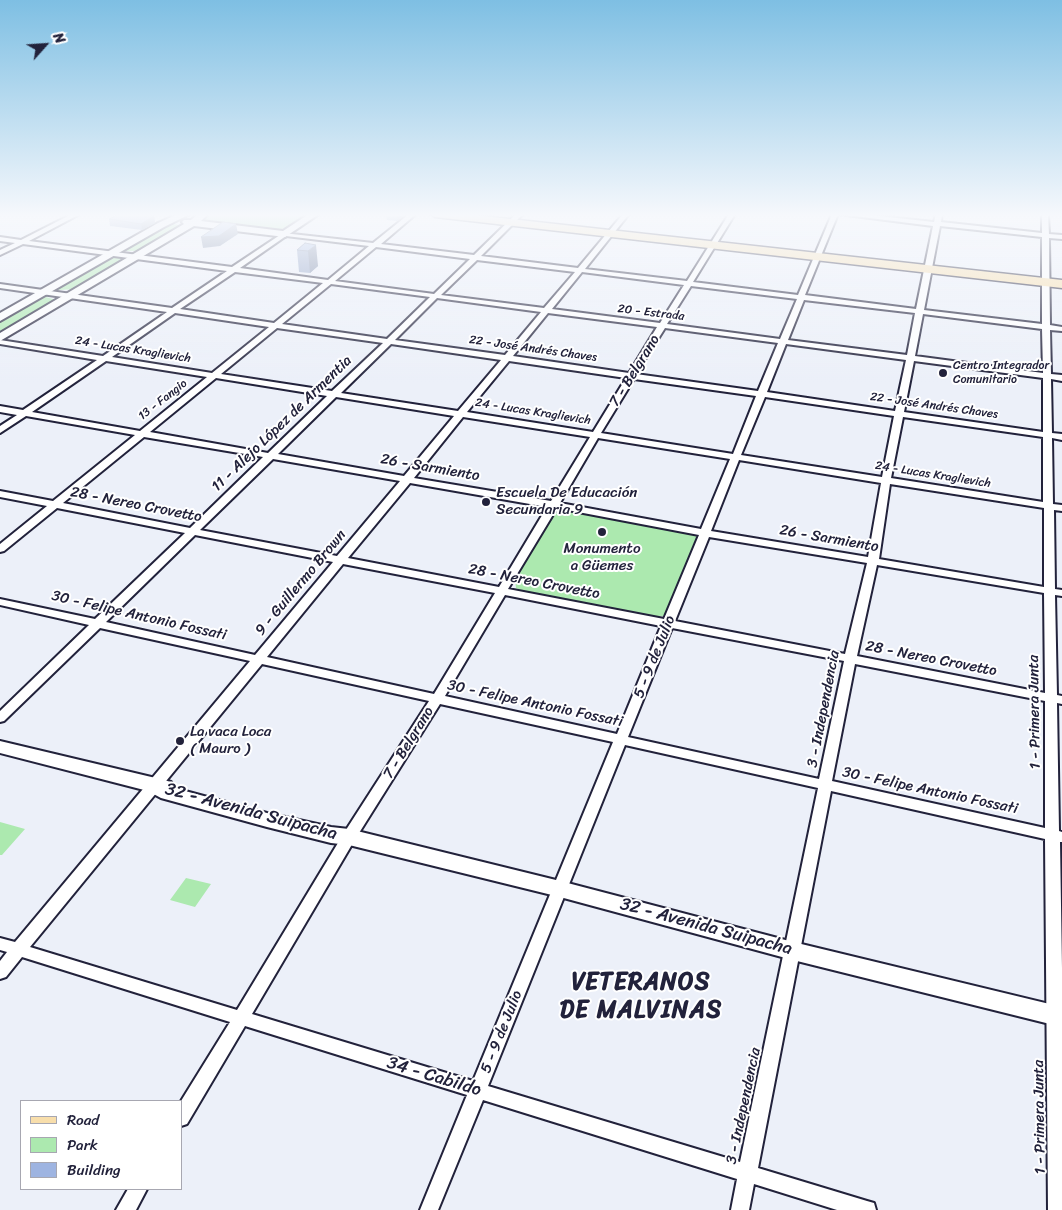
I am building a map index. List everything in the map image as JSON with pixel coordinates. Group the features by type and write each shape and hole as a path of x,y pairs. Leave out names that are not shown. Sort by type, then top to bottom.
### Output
{"main road":[{"path":"2,337 113,270"},
{"path":"983,270 1046,278 1062,284"},
{"path":"1046,278 1062,275"},
{"path":"34,298 56,295 61,296 60,302"}],"street":[{"path":"0,318 81,270"},
{"path":"0,430 232,270"},
{"name":"20 - Estrada","path":"237,270 1062,378"},
{"name":"13 - Fangio","path":"0,549 343,270"},
{"name":"11 - Alejo López de Armentia","path":"0,718 462,270"},
{"name":"9 - Guillermo Brown","path":"0,972 579,270"},
{"path":"583,270 1062,329"},
{"name":"7 - Belgrano","path":"182,1116 349,836 437,698 631,376 697,270"},
{"name":"5 - 9 de Julio","path":"429,1210 812,270"},
{"name":"3 - Independencia","path":"740,1210 850,659 872,562 886,480 928,270"},
{"name":"1 - Primera Junta","path":"1046,270 1049,506 1056,592 1057,1210"},
{"name":"22 - José Andrés Chaves","path":"0,286 1062,437"},
{"name":"24 - Lucas Kraglievich","path":"2,337 104,358 1062,508"},
{"name":"26 - Sarmiento","path":"0,409 872,562 1056,592"},
{"name":"28 - Nereo Crovetto","path":"0,494 1056,699"},
{"name":"30 - Felipe Antonio Fossati","path":"0,602 1057,836"},
{"name":"32 - Avenida Suipacha","path":"0,746 154,786 168,794 267,820 331,835 349,836 560,889 793,951 1058,1016"},
{"name":"34 - Cabildo","path":"0,944 867,1210"},
{"path":"126,1210 137,1190"}],"green space":[{"path":"87,270 106,270 77,289 59,290 58,287"},
{"path":"46,297 56,300 0,334 0,321 36,299"},
{"path":"568,510 688,531 697,535 698,540 669,610 663,616 649,617 529,593 516,588 515,579 554,514"},
{"path":"0,822 25,829 2,855 0,855"},
{"path":"186,878 211,884 195,907 170,900"}],"place":[{"name":"Centro Integrador Comunitario","path":"943,373"},
{"name":"Escuela De Educación Secundaria 9","path":"486,502"},
{"name":"Monumento a Güemes","path":"602,532"},
{"name":"La vaca Loca ( Mauro )","path":"180,741"}],"district":[{"name":"VETERANOS DE MALVINAS","path":"641,997"}]}
